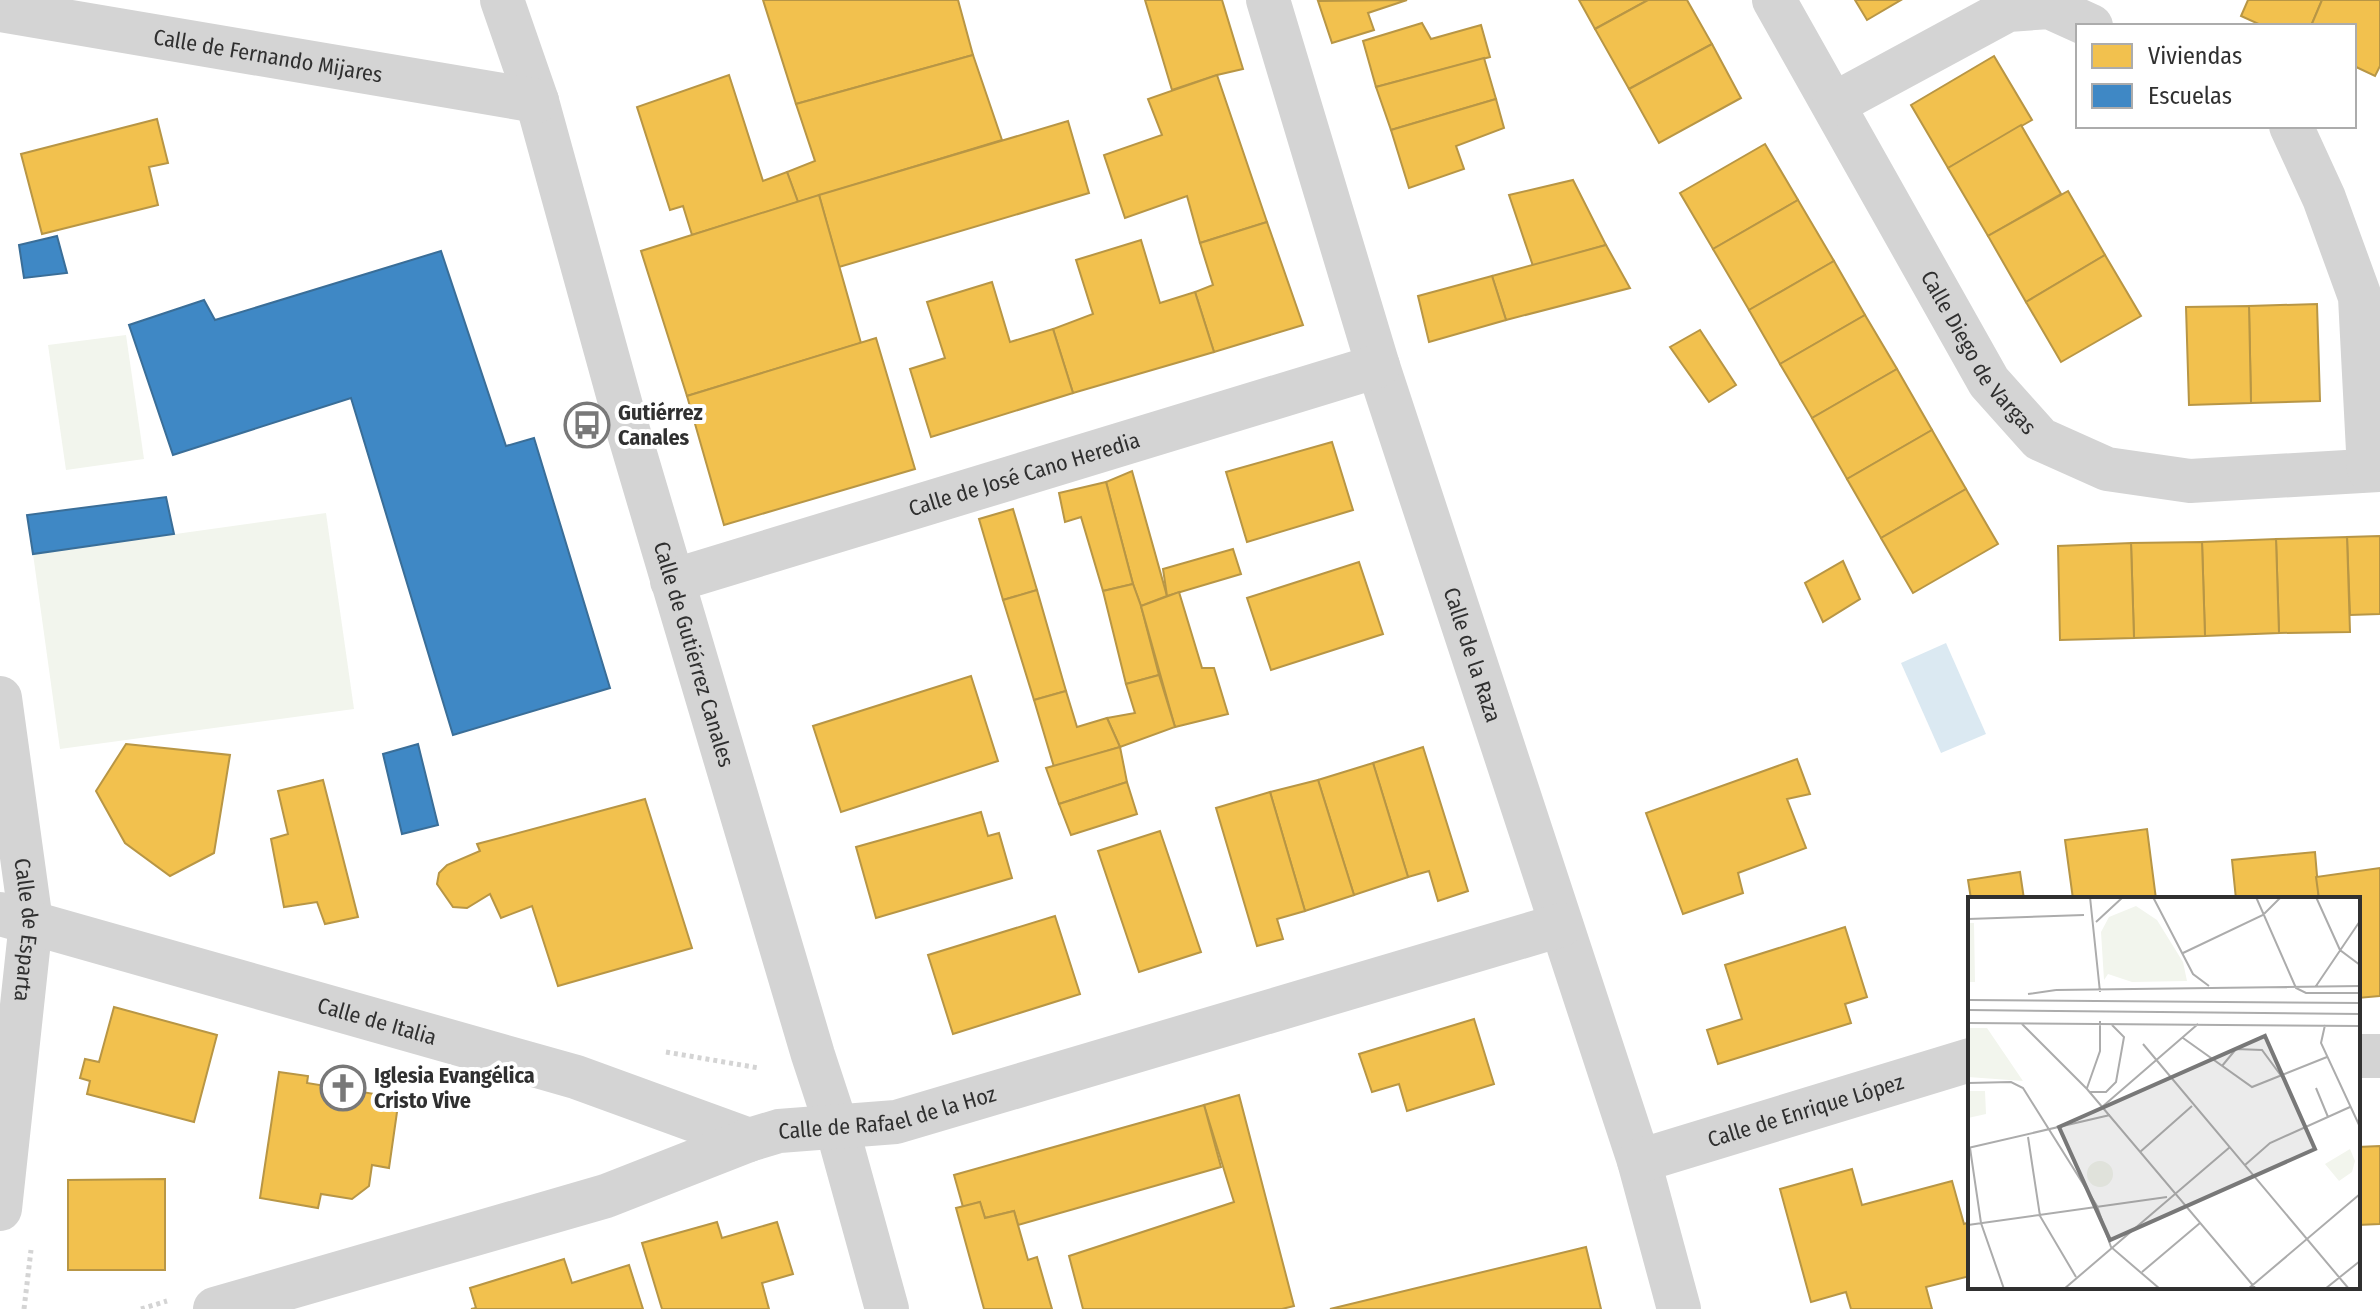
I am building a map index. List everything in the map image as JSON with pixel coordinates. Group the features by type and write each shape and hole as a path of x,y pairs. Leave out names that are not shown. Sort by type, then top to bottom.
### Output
{"street":[{"name":"Calle de Gutiérrez Canales","path":"502,0 537,101 623,413 837,1128 887,1309"},
{"name":"Calle de la Raza","path":"1268,0 1378,366 1639,1161 1679,1309"},
{"name":"Calle Diego de Vargas","path":"1774,0 1989,382 2040,439 2107,469 2190,481 2374,470"},
{"path":"1834,104 2008,10 2049,7 2087,24"},
{"name":"Calle de Fernando Mijares","path":"0,10 537,101"},
{"path":"2292,128 2324,198 2360,297 2374,470"},
{"name":"Calle de José Cano Heredia","path":"672,581 1378,366"},
{"name":"Calle de Esparta","path":"0,698 16,918 0,1209"},
{"name":"Calle de Italia","path":"16,918 576,1077 749,1140"},
{"name":"Calle de Rafael de la Hoz","path":"215,1309 606,1196 779,1131 896,1122 1561,925"},
{"name":"Calle de Enrique López","path":"1639,1161 1968,1061"}],"shaded area":[{"path":"126,335 144,459 66,470 48,345"},
{"path":"326,513 354,709 60,749 33,554"},
{"path":"1946,643 1986,734 1941,753 1901,663"}],"building: Viviendas":[{"path":"763,0 958,0 973,55 796,104"},
{"path":"1145,0 1222,0 1243,69 1172,90"},
{"path":"1407,0 1368,13 1374,30 1332,43 1318,1"},
{"path":"1579,0 1648,0 1595,29"},
{"path":"1648,0 1687,0 1712,44 1629,89 1595,29"},
{"path":"1855,0 1901,0 1867,20"},
{"path":"2248,0 2322,0 2312,24 2259,24 2241,16"},
{"path":"2322,0 2380,0 2380,66 2375,76 2356,67 2356,24 2312,24"},
{"path":"1422,23 1431,39 1481,25 1490,57 1376,87 1363,41"},
{"path":"1712,44 1741,98 1659,143 1629,89"},
{"path":"973,55 1002,140 798,202 787,172 815,161 796,104"},
{"path":"1994,56 2032,120 1948,168 1911,105"},
{"path":"1484,58 1496,99 1391,130 1376,87"},
{"path":"729,75 763,181 787,172 798,202 692,235 683,206 670,210 637,107"},
{"path":"1217,75 1267,222 1200,243 1187,196 1125,218 1104,155 1162,135 1148,99"},
{"path":"1496,99 1504,128 1456,146 1464,169 1409,188 1391,130"},
{"path":"157,119 168,163 149,167 158,205 42,234 21,154"},
{"path":"1068,121 1089,193 839,267 819,195"},
{"path":"2021,125 2061,194 1988,236 1948,168"},
{"path":"1765,144 1798,200 1713,249 1680,193"},
{"path":"1573,180 1606,245 1533,266 1509,195"},
{"path":"2068,191 2105,255 2026,302 1988,236"},
{"path":"819,195 861,343 687,396 641,251"},
{"path":"1798,200 1834,261 1749,310 1713,249"},
{"path":"1267,222 1303,325 1214,352 1195,292 1213,285 1200,243"},
{"path":"1141,240 1160,303 1195,292 1214,352 1073,393 1053,329 1093,314 1076,260"},
{"path":"1606,245 1630,288 1506,320 1492,276"},
{"path":"2105,255 2141,316 2061,362 2026,302"},
{"path":"1834,261 1865,315 1780,364 1749,310"},
{"path":"1492,276 1506,320 1429,342 1418,296"},
{"path":"992,282 1010,342 1053,329 1073,393 931,437 910,369 945,358 927,302"},
{"path":"2317,304 2320,401 2251,403 2249,306"},
{"path":"2249,306 2251,403 2189,405 2186,307"},
{"path":"1865,315 1897,369 1812,418 1780,364"},
{"path":"1700,330 1736,385 1709,402 1670,347"},
{"path":"876,338 915,469 724,525 687,396"},
{"path":"1897,369 1932,430 1847,479 1812,418"},
{"path":"1932,430 1966,489 1881,538 1847,479"},
{"path":"1332,442 1353,510 1247,542 1226,472"},
{"path":"1132,471 1167,596 1141,606 1106,482"},
{"path":"1106,482 1133,584 1103,591 1081,517 1065,522 1059,493"},
{"path":"1966,489 1998,544 1913,593 1881,538"},
{"path":"1013,509 1037,590 1003,600 979,519"},
{"path":"2380,536 2380,614 2350,615 2347,537"},
{"path":"2347,537 2350,632 2279,633 2276,539"},
{"path":"2276,539 2279,633 2205,636 2202,542"},
{"path":"2202,542 2205,636 2134,638 2131,543"},
{"path":"2131,543 2134,638 2060,640 2058,546"},
{"path":"1233,549 1241,574 1167,596 1163,569"},
{"path":"1843,561 1860,599 1823,622 1805,583"},
{"path":"1359,562 1383,634 1271,670 1247,598"},
{"path":"1133,584 1159,675 1126,684 1103,591"},
{"path":"1037,590 1066,691 1034,700 1003,600"},
{"path":"1179,592 1202,668 1214,668 1228,714 1175,727 1141,606"},
{"path":"1159,675 1175,727 1120,747 1107,718 1135,713 1126,684"},
{"path":"971,676 998,761 841,812 813,726"},
{"path":"1066,691 1077,727 1107,718 1120,747 1054,767 1034,700"},
{"path":"126,744 230,755 214,853 170,876 125,843 96,791"},
{"path":"1120,747 1127,782 1059,804 1046,768"},
{"path":"1423,747 1468,891 1438,901 1429,871 1408,877 1373,763"},
{"path":"1797,759 1810,794 1787,799 1806,848 1738,873 1743,893 1683,914 1646,813"},
{"path":"1373,763 1408,877 1354,895 1318,780"},
{"path":"323,780 358,917 325,924 317,902 284,907 271,839 288,834 278,791"},
{"path":"1318,780 1354,895 1305,911 1270,792"},
{"path":"1127,782 1137,814 1071,835 1059,804"},
{"path":"1270,792 1305,911 1277,919 1283,939 1257,946 1216,808"},
{"path":"645,799 692,948 558,986 532,906 501,918 490,894 467,908 453,907 437,884 439,873 447,865 480,851 477,844"},
{"path":"981,812 988,836 999,833 1012,878 876,918 856,847"},
{"path":"2147,829 2156,897 2073,897 2065,840"},
{"path":"1160,831 1201,952 1139,972 1098,851"},
{"path":"2315,852 2319,897 2236,897 2232,860"},
{"path":"2380,868 2380,996 2360,998 2360,897 2319,897 2316,877"},
{"path":"2020,872 2024,897 1971,897 1968,880"},
{"path":"1055,916 1080,994 953,1034 928,955"},
{"path":"1845,927 1867,997 1845,1004 1851,1023 1718,1064 1707,1030 1742,1019 1725,965"},
{"path":"114,1007 217,1035 194,1122 87,1094 90,1081 80,1078 85,1059 99,1062"},
{"path":"1474,1019 1494,1084 1407,1111 1399,1084 1372,1092 1359,1054"},
{"path":"279,1072 308,1076 307,1083 399,1098 389,1168 372,1165 369,1186 352,1199 321,1194 318,1208 260,1198"},
{"path":"1239,1095 1294,1306 1282,1309 1083,1309 1069,1256 1234,1202 1204,1105"},
{"path":"1204,1105 1221,1167 1018,1225 1014,1211 985,1218 980,1202 963,1207 954,1175"},
{"path":"2380,1146 2380,1224 2360,1225 2360,1147"},
{"path":"1852,1169 1862,1205 1952,1181 1964,1224 1968,1223 1968,1276 1926,1287 1932,1309 1851,1309 1846,1292 1811,1302 1780,1189"},
{"path":"165,1179 165,1270 68,1270 68,1180"},
{"path":"980,1202 985,1218 1014,1211 1028,1260 1037,1257 1052,1309 984,1309 956,1208"},
{"path":"717,1222 722,1238 777,1222 793,1274 762,1283 769,1309 662,1309 642,1243"},
{"path":"1586,1247 1601,1309 1330,1309"},
{"path":"564,1259 572,1283 629,1265 643,1309 471,1309 476,1308 470,1288"}],"building: Escuelas":[{"path":"57,236 67,273 24,278 19,245"},
{"path":"441,251 506,446 534,438 610,688 453,735 351,398 173,455 129,325 204,300 215,320"},
{"path":"166,497 174,534 33,554 27,515"},
{"path":"418,744 438,825 402,834 383,754"}],"place":[{"name":"Gutiérrez Canales","path":"587,425"},
{"name":"Iglesia Evangélica Cristo Vive","path":"343,1088"}]}
